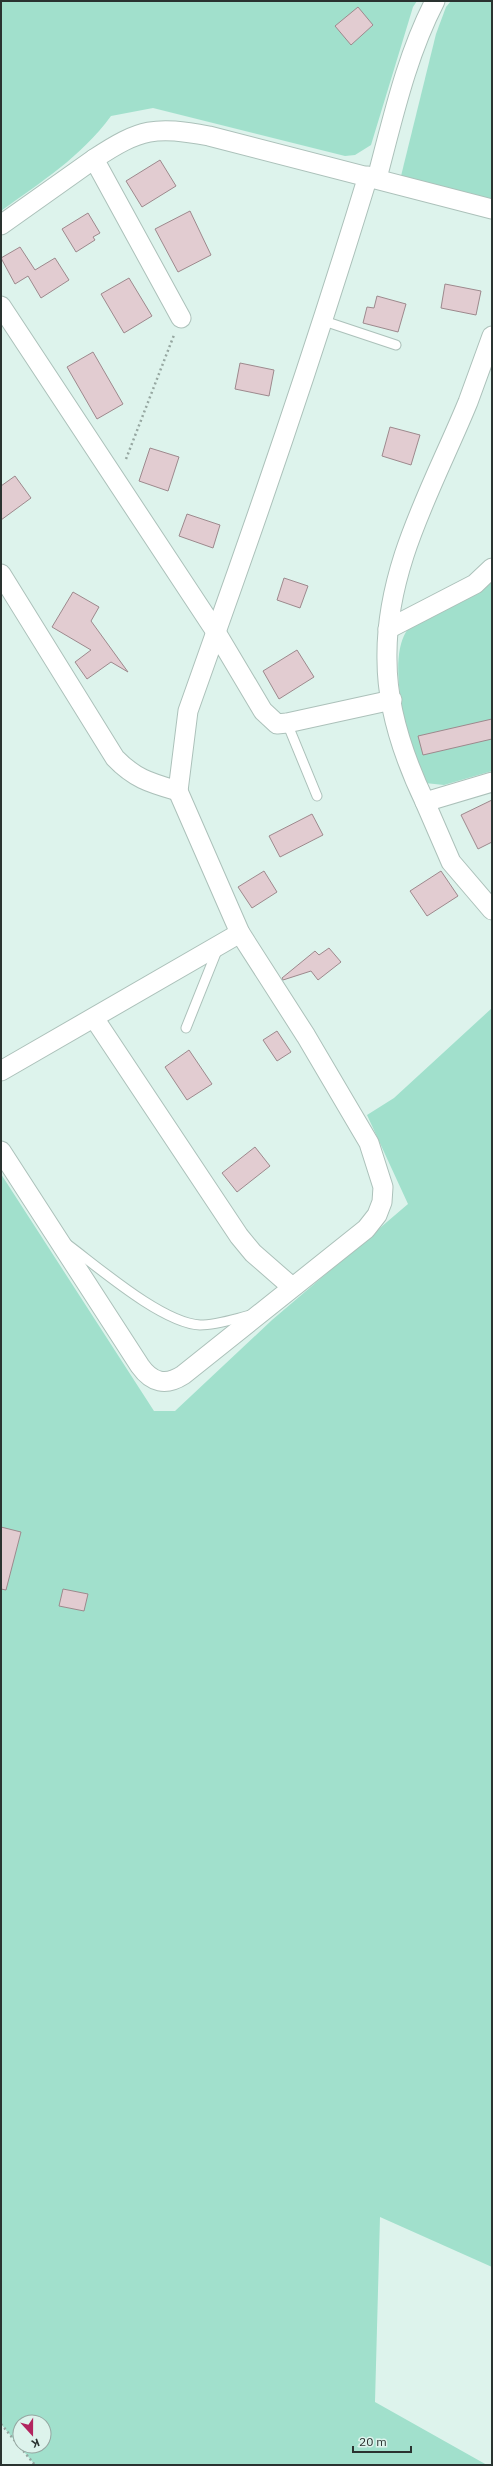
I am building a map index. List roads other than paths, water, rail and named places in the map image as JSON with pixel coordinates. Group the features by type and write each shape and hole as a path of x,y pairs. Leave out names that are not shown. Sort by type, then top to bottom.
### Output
{"street":[{"path":"1,1151 57,1235 140,1366 151,1378 158,1382 167,1382 183,1375 366,1228 377,1215 382,1202 383,1187 369,1143 355,1117 240,933 178,791 188,711 275,468 373,177 405,70 422,26 435,1"},
{"path":"1,225 94,159 132,136 160,129 209,136 373,177 492,209"},
{"path":"94,159 181,318"},
{"path":"1,306 216,632 263,711 277,724 392,700"},
{"path":"492,336 467,402 410,534 388,629 387,660 392,700 402,751 451,862 492,910"},
{"path":"388,629 475,584 492,568"},
{"path":"1,574 115,758 128,772 145,782 178,791"},
{"path":"425,802 492,782"},
{"path":"1,1071 240,933"},
{"path":"94,1018 239,1236 253,1253 292,1287"}],"lane":[{"path":"324,321 396,345"},
{"path":"286,723 317,796"},
{"path":"186,1028 219,946"},
{"path":"57,1235 124,1287 173,1317 199,1325 212,1324 260,1312"}]}
